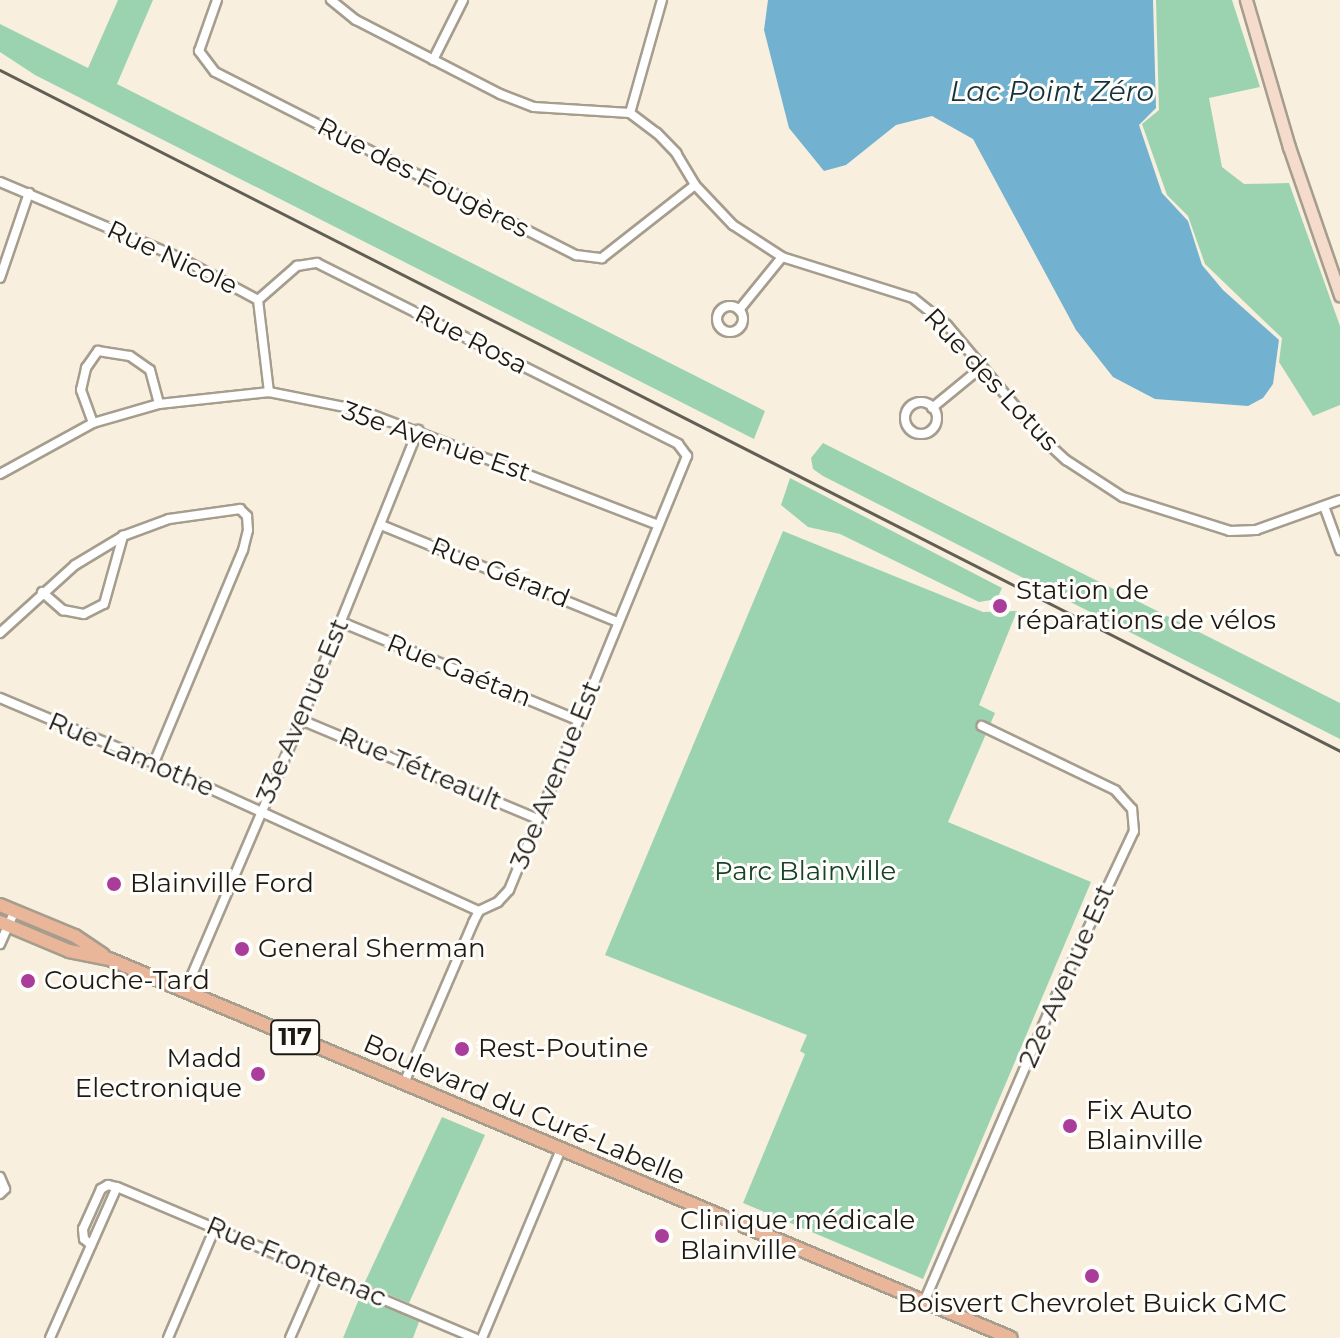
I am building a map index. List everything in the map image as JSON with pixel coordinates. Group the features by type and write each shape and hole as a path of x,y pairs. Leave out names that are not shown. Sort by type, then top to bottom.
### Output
{"main road":[{"name":"Boulevard du Curé-Labelle","path":"0,905 75,936 109,959 1011,1338"},
{"name":"Boulevard du Curé-Labelle","path":"4,924 69,951 109,959"}],"street":[{"name":"Rue des Fougères","path":"217,0 200,39 199,51 215,72 576,255 602,258 695,185"},
{"path":"331,0 356,20 534,107 630,113 662,0"},
{"path":"433,60 463,0"},
{"path":"1246,0 1297,172 1340,295"},
{"name":"Rue des Lotus","path":"630,113 657,133 676,153 695,185 733,225 782,257 913,298 947,325 1041,437 1066,460 1123,497 1230,531 1256,530 1340,500"},
{"name":"Rue Nicole","path":"0,182 182,259 258,300 269,392"},
{"path":"0,278 29,193"},
{"path":"739,310 782,257"},
{"name":"Rue Rosa","path":"258,300 297,266 317,263 678,444 686,452"},
{"path":"93,423 81,390 86,368 98,351 130,356 150,370 159,404"},
{"path":"932,408 982,367"},
{"name":"35e Avenue Est","path":"0,474 93,423 159,404 269,392 360,410 658,525"},
{"name":"33e Avenue Est","path":"185,991 301,720 418,430"},
{"name":"30e Avenue Est","path":"404,1083 479,911 498,902 509,890 658,525 686,465 686,452"},
{"path":"1324,506 1340,550"},
{"path":"0,633 75,565 123,536 169,519 240,509 247,516 243,550 154,763"},
{"name":"Rue Gérard","path":"381,525 618,622"},
{"path":"42,592 63,610 84,614 104,604 123,536"},
{"name":"Rue Gaétan","path":"341,622 578,720"},
{"name":"Rue Lamothe","path":"0,698 154,763 479,911"},
{"name":"Rue Tétreault","path":"301,720 538,819"},
{"name":"22e Avenue Est","path":"924,1302 1055,998 1134,831 1132,809 1115,790 982,726"},
{"path":"0,944 4,924 15,911"},
{"path":"482,1338 561,1149"},
{"path":"0,1177 5,1189 0,1194"},
{"name":"Rue Frontenac","path":"50,1338 117,1187 475,1338"},
{"path":"168,1338 215,1228"},
{"path":"290,1338 319,1272"}],"green space":[{"path":"118,0 153,0 117,84 765,411 754,439 35,75 0,52 0,24 88,68"},
{"path":"1156,0 1232,0 1260,87 1209,98 1222,167 1244,184 1289,183 1340,326 1340,405 1313,416 1279,362 1282,338 1205,264 1188,216 1167,195 1142,124 1159,110"},
{"path":"823,443 1340,703 1340,739 823,476 813,469 811,458"},
{"path":"790,478 1002,588 997,599 979,602 840,534 808,527 781,505"},
{"name":"Parc Blainville","path":"783,531 983,612 1017,611 979,705 995,713 948,822 1091,882 923,1279 743,1203 805,1054 800,1051 807,1035 605,955"},
{"path":"442,1117 485,1135 409,1303 364,1284"},
{"path":"361,1294 420,1319 413,1338 343,1338"}],"water":[{"name":"Lac Point Zéro","path":"768,0 1153,0 1156,108 1139,125 1162,193 1188,221 1202,265 1223,290 1279,340 1273,384 1263,398 1248,406 1155,399 1113,377 1076,330 973,139 932,116 896,125 846,165 824,171 789,128 764,30"}],"railway":[{"path":"0,70 1340,751"}],"place":[{"name":"Station de réparations de vélos","path":"1000,606"},
{"name":"Blainville Ford","path":"114,884"},
{"name":"General Sherman","path":"242,949"},
{"name":"Couche-Tard","path":"28,981"},
{"name":"Rest-Poutine","path":"462,1049"},
{"name":"Madd Electronique","path":"258,1074"},
{"name":"Fix Auto Blainville","path":"1070,1126"},
{"name":"Clinique médicale Blainville","path":"662,1236"},
{"name":"Boisvert Chevrolet Buick GMC","path":"1092,1276"}]}
